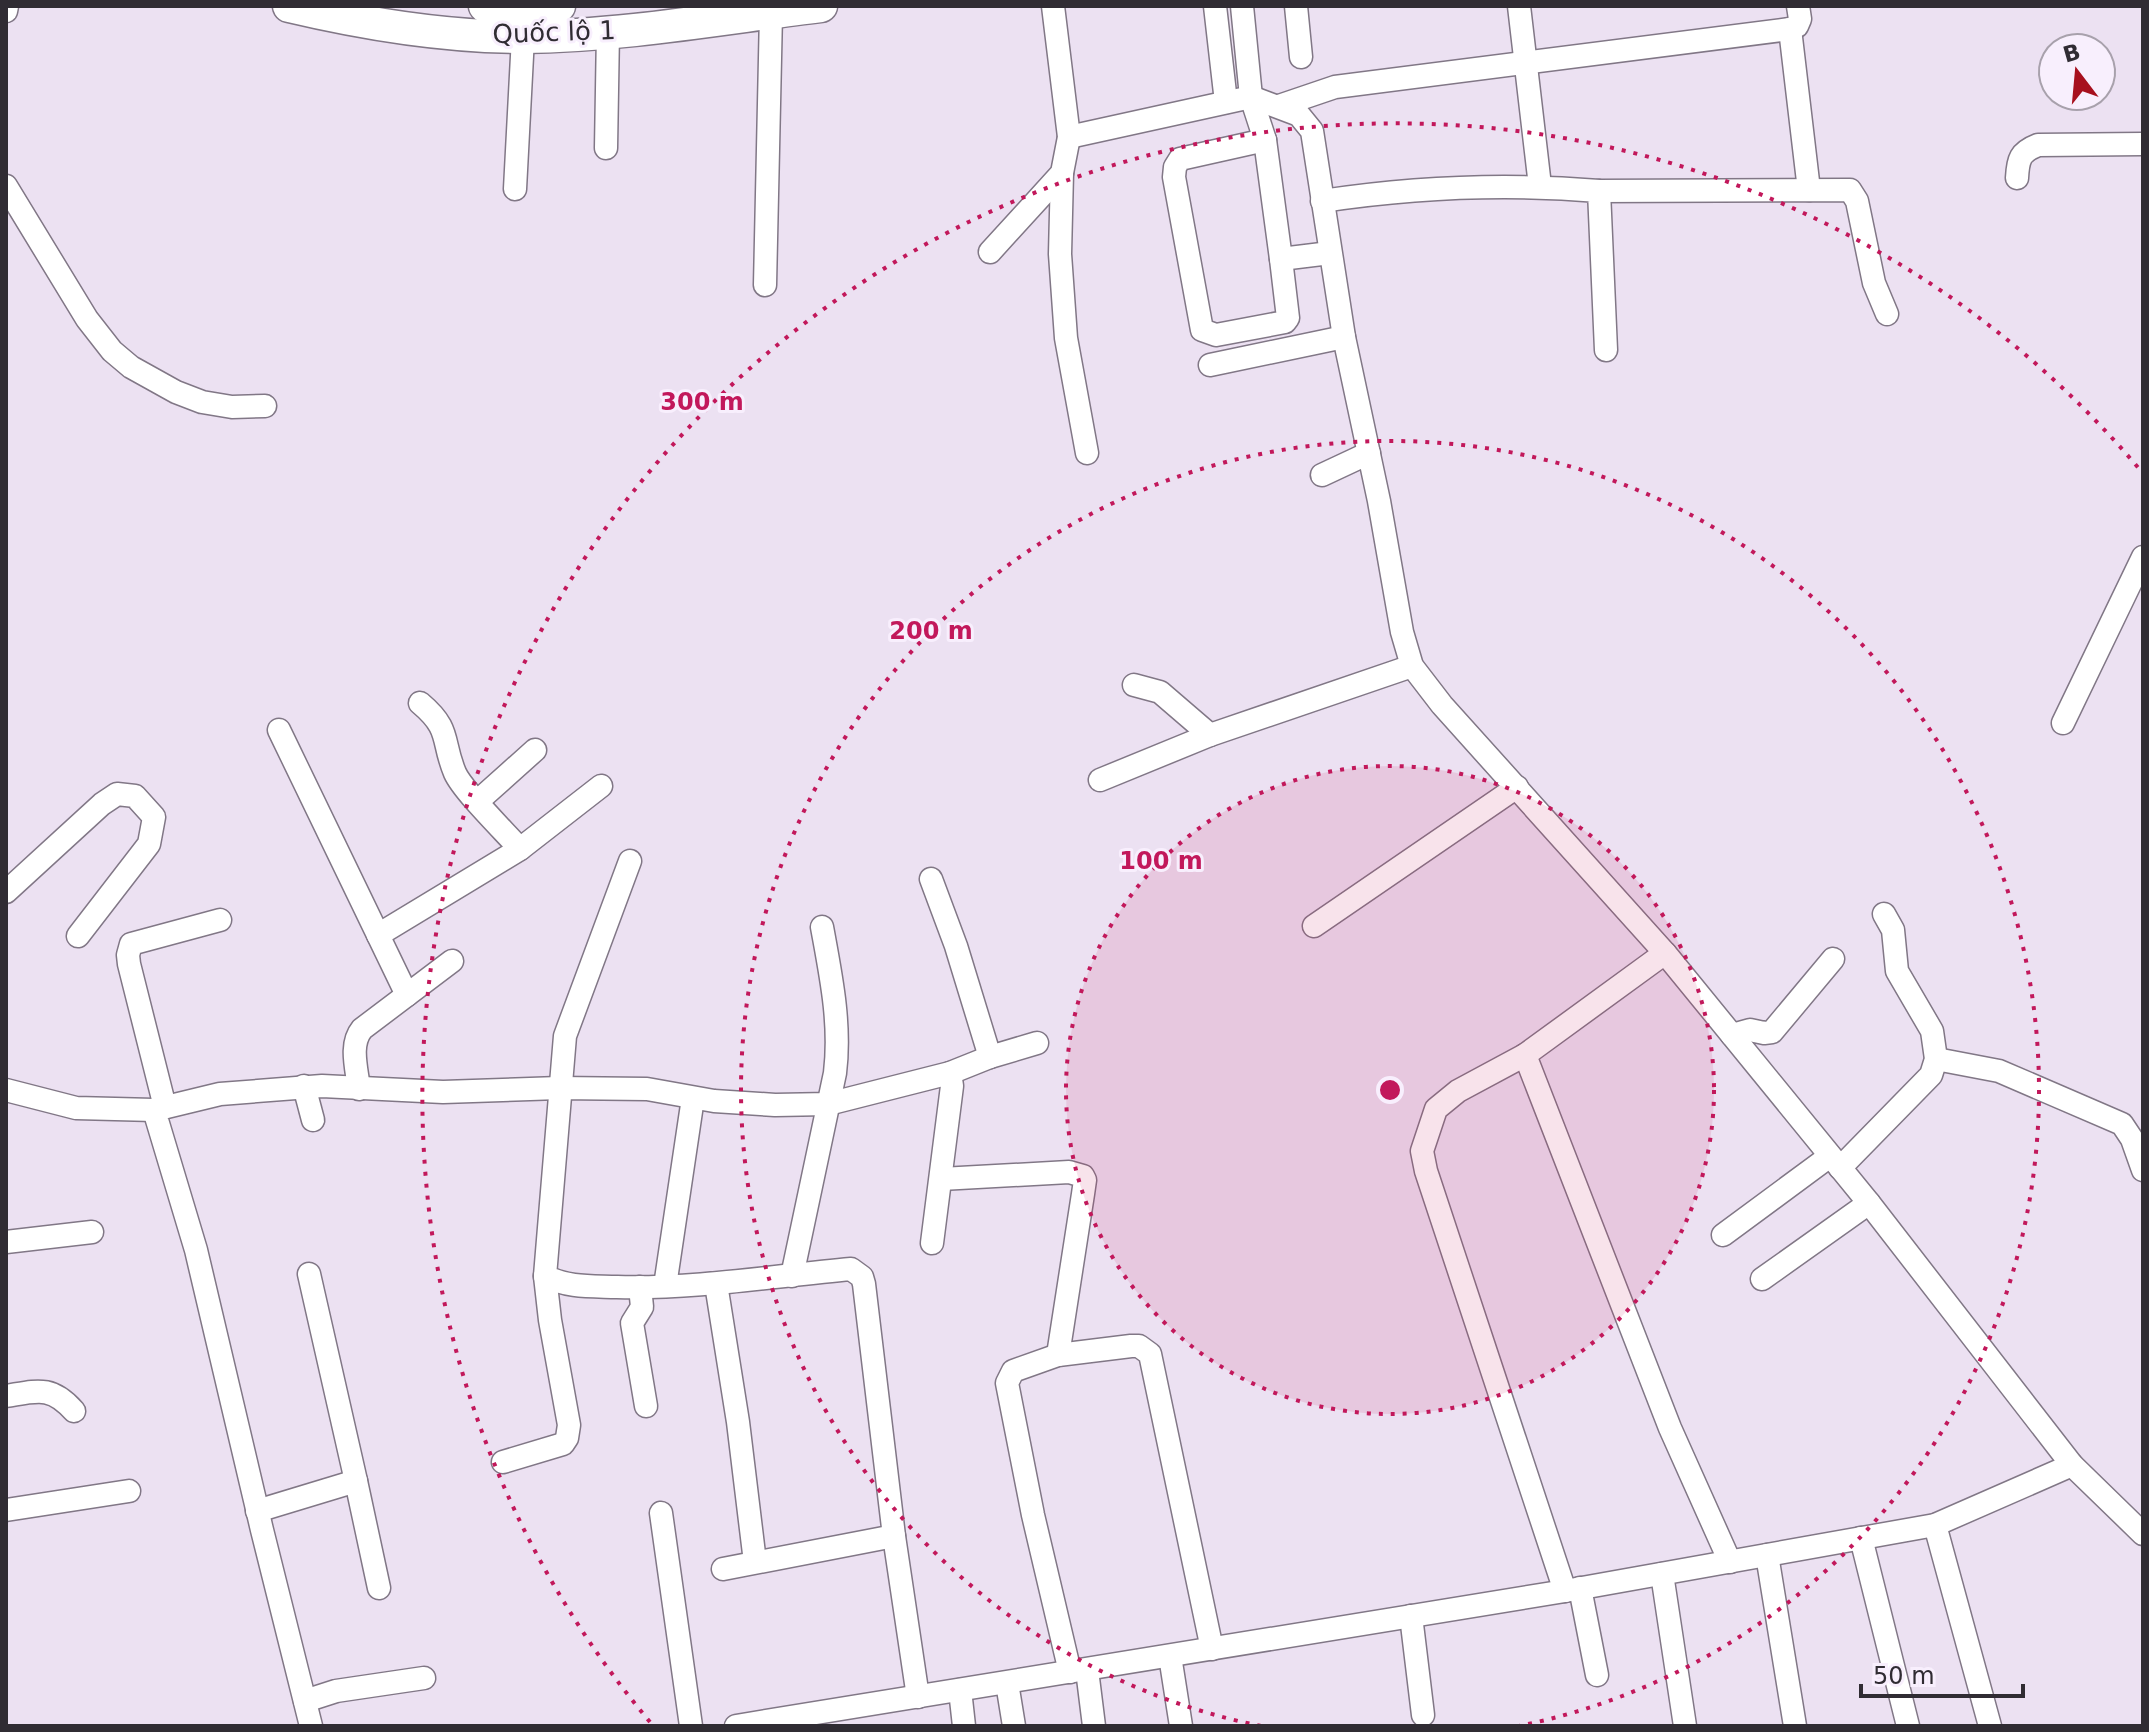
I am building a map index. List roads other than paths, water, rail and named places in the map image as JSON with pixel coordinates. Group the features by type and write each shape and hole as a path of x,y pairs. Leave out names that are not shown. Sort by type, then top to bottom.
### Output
{"highway":[{"name":"Quốc lộ 1","path":"289,6 418,30 523,37 646,28 821,6"},
{"name":"Quốc lộ 1","path":"485,6 516,9 559,6"}],"street":[{"path":"1053,6 1069,137 1062,173 1060,254 1066,338 1087,453"},
{"path":"1215,6 1226,102"},
{"path":"1242,6 1251,97 1265,140 1288,318 1285,322 1216,335 1202,330 1174,177 1175,167 1180,159 1265,140"},
{"path":"1296,6 1301,57"},
{"path":"1519,6 1528,62 1540,186"},
{"path":"1279,106 1335,87 1790,29 1797,26 1800,19 1798,6"},
{"path":"765,285 771,13"},
{"path":"1790,29 1809,190"},
{"path":"606,148 608,31"},
{"path":"515,189 523,37"},
{"path":"1069,137 1251,97 1299,115 1312,131 1344,337 1402,632 1412,666 1442,705 1665,953 1869,1203 2072,1465 2143,1534"},
{"path":"2017,178 2018,158 2025,150 2038,145 2143,144"},
{"path":"990,252 1062,173"},
{"path":"6,186 87,319 112,351 131,367 176,392 202,402 265,406"},
{"path":"1322,201 1426,188 1540,186 1599,191 1850,190 1854,193 1874,283 1887,314"},
{"path":"1599,191 1606,350"},
{"path":"1281,259 1330,253"},
{"path":"1210,365 1344,337"},
{"path":"1322,475 1369,453"},
{"path":"2063,723 2143,557"},
{"path":"1100,780 1210,735 1412,666"},
{"path":"1134,685 1160,692 1210,735"},
{"path":"420,703 445,731 455,773 520,849"},
{"path":"279,730 407,995"},
{"path":"478,801 535,750"},
{"path":"378,935 520,849 601,786"},
{"path":"1314,926 1517,787"},
{"path":"6,892 102,804 117,794 135,796 154,817 149,844 78,936"},
{"path":"503,1462 563,1444 567,1438 569,1425 545,1276 556,1167 559,1088 565,1036 630,861"},
{"path":"931,879 956,946 990,1057"},
{"path":"1723,1235 1835,1162 1931,1075 1936,1059 1932,1031 1897,971 1893,930 1884,914"},
{"path":"220,920 131,944 128,948 129,964 159,1108 311,1726"},
{"path":"792,1276 839,1045 836,1005 822,927"},
{"path":"1597,1675 1572,1589 1422,1151 1436,1109 1458,1091 1525,1055 1665,953"},
{"path":"1732,1035 1750,1030 1772,1032 1833,959"},
{"path":"359,1089 356,1037 362,1029 452,961"},
{"path":"6,1090 76,1108 159,1108 220,1094 304,1086 443,1092 647,1089 693,1098 775,1105 828,1104 950,1073 1037,1043"},
{"path":"1525,1055 1670,1428 1730,1562"},
{"path":"1936,1059 1999,1071 2122,1124 2132,1139 2143,1170"},
{"path":"932,1243 952,1086 950,1073"},
{"path":"304,1086 313,1120"},
{"path":"665,1286 693,1098"},
{"path":"941,1179 1069,1172 1083,1176 1085,1180 1058,1355"},
{"path":"1762,1279 1869,1203"},
{"path":"6,1242 92,1232"},
{"path":"545,1276 574,1286 640,1287 716,1284 851,1269 862,1277 894,1536 918,1697"},
{"path":"309,1274 379,1588"},
{"path":"716,1284 738,1422 755,1562"},
{"path":"640,1287 641,1310 632,1323 646,1406"},
{"path":"1094,1726 1033,1515 1007,1383 1013,1371 1058,1355 1131,1346 1139,1346 1150,1354 1212,1649"},
{"path":"6,1396 52,1392 74,1411"},
{"path":"736,1726 766,1724 1662,1574 1935,1525 2072,1465"},
{"path":"257,1511 356,1481"},
{"path":"6,1510 129,1491"},
{"path":"661,1513 691,1726"},
{"path":"1935,1525 1990,1726"},
{"path":"723,1569 894,1536"},
{"path":"1861,1538 1908,1726"},
{"path":"1767,1555 1795,1726"},
{"path":"1662,1574 1685,1726"},
{"path":"1411,1616 1423,1715"},
{"path":"1170,1656 1181,1726"},
{"path":"305,1701 336,1691 424,1678"},
{"path":"1007,1683 1014,1726"},
{"path":"960,1690 964,1726"}]}
